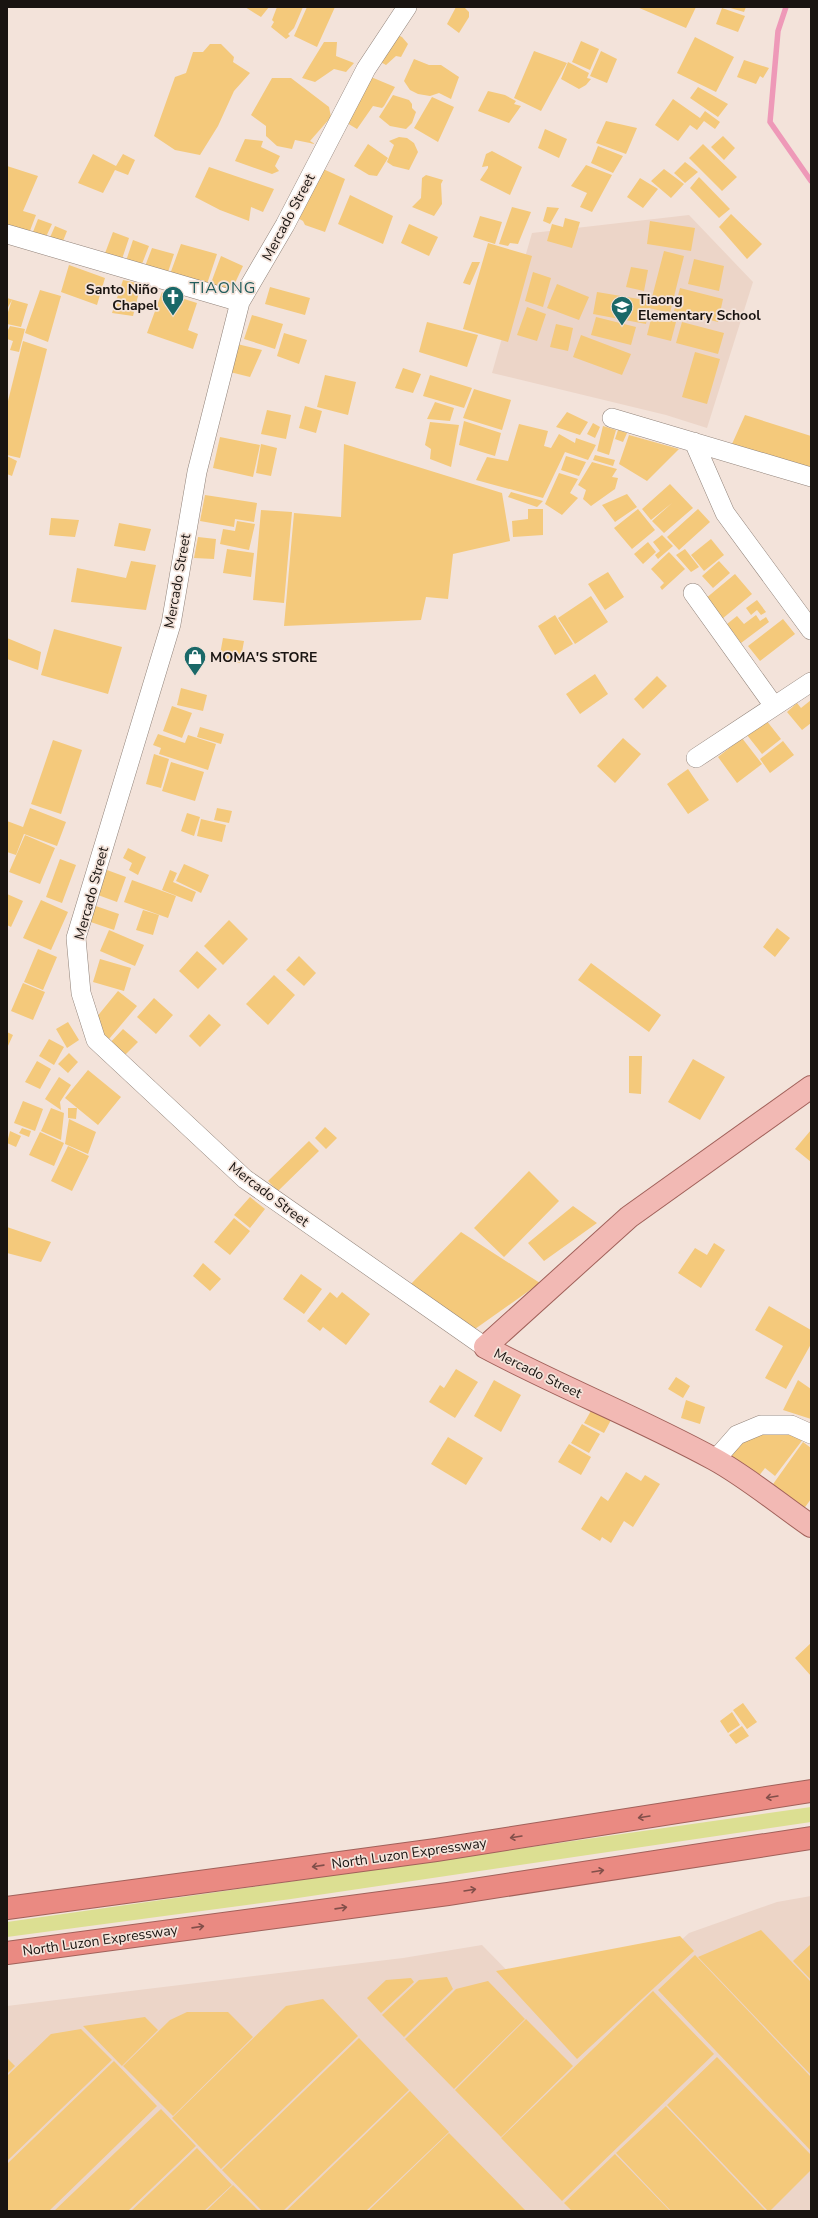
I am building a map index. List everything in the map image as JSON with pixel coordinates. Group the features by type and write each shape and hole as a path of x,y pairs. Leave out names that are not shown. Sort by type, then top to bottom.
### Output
{"highway":[{"name":"North Luzon Expressway","path":"7,1908 436,1850 811,1791"},
{"name":"North Luzon Expressway","path":"7,1953 448,1894 811,1838"}],"main road":[{"path":"485,1347 630,1217 811,1087"},
{"name":"Mercado Street","path":"485,1347 562,1386 621,1410 715,1460 811,1526"}],"street":[{"name":"Mercado Street","path":"407,7 366,69 285,225 240,302 197,472 171,624 76,938 81,993 96,1040 245,1179 485,1347"},
{"path":"7,234 240,302"},
{"path":"612,418 811,477"},
{"path":"694,442 725,513 811,630"},
{"path":"693,593 774,706"},
{"path":"696,758 811,682"},
{"path":"715,1460 737,1435 761,1425 791,1425 811,1434"}],"shaded area":[{"name":"Tiaong Elementary School","path":"689,215 753,282 707,428 666,415 492,373 532,233"},
{"path":"811,1896 811,2211 7,2211 7,2006 403,1958 482,1945 574,2039 689,1933 777,1902"}],"green space":[{"path":"811,1807 811,1822 291,1899 7,1937 7,1922"}],"building":[{"path":"245,7 269,7 261,17"},
{"path":"277,7 303,7 294,28 288,34 290,36 286,39 271,27 274,22 272,20"},
{"path":"307,7 335,7 317,47 294,36"},
{"path":"456,7 464,7 469,12 469,17 459,33 447,24"},
{"path":"637,7 696,7 686,28"},
{"path":"727,7 746,7 744,12"},
{"path":"722,8 745,16 738,32 716,24"},
{"path":"391,32 402,37 408,44 401,57 396,56 386,65 377,60"},
{"path":"695,37 734,57 716,92 677,73"},
{"path":"581,41 599,49 590,70 572,62"},
{"path":"324,42 337,42 336,56 354,63 346,72 334,69 315,82 302,78"},
{"path":"210,44 221,44 234,57 233,62 250,73 234,91 218,126 200,155 175,150 154,136 175,77 186,73 193,52 203,52"},
{"path":"534,51 567,63 541,111 514,98"},
{"path":"601,51 617,59 607,83 590,76"},
{"path":"414,59 429,65 441,65 459,77 451,99 439,93 430,96 418,94 410,90 404,81"},
{"path":"744,60 769,68 763,78 760,76 756,84 737,77"},
{"path":"568,62 589,73 587,78 591,79 586,85 579,89 561,79"},
{"path":"371,77 395,87 384,106 382,108 373,106 357,129 342,120"},
{"path":"272,78 291,78 329,107 331,117 310,141 315,144 295,140 292,149 277,146 266,136 266,126 251,115"},
{"path":"698,87 728,104 718,117 690,98"},
{"path":"488,91 505,95 516,101 514,104 521,106 509,123 478,111"},
{"path":"393,95 409,100 412,104 412,108 416,112 412,123 406,129 390,126 379,117"},
{"path":"432,97 454,107 438,142 414,128"},
{"path":"673,99 700,118 705,111 720,122 715,129 704,121 697,130 690,125 678,141 655,125"},
{"path":"606,121 637,128 626,154 596,143"},
{"path":"545,129 567,139 559,158 538,148"},
{"path":"723,136 735,148 724,160 711,147"},
{"path":"399,137 407,138 414,143 418,152 409,170 393,166 387,162 394,145 389,141"},
{"path":"245,139 263,141 261,147 280,156 275,166 279,171 272,174 235,161"},
{"path":"368,144 388,158 377,176 369,175 354,166"},
{"path":"703,144 737,177 722,191 689,158"},
{"path":"598,146 623,156 613,173 591,163"},
{"path":"492,151 522,167 510,195 480,180 488,168 488,166 482,167 486,154"},
{"path":"93,154 116,166 123,154 135,160 128,175 115,170 103,193 78,183"},
{"path":"685,162 698,172 685,183 674,173"},
{"path":"586,165 612,175 592,212 580,207 587,193 571,186"},
{"path":"7,166 38,176 23,211 36,215 28,236 7,229"},
{"path":"209,167 274,189 263,212 251,207 249,221 220,210 195,197"},
{"path":"321,168 345,179 325,232 305,225 303,221 296,217"},
{"path":"664,169 684,184 671,198 651,181"},
{"path":"426,175 443,180 441,184 442,204 434,216 412,207 421,198 422,178"},
{"path":"699,177 730,209 719,218 690,188"},
{"path":"640,178 658,189 643,208 627,197"},
{"path":"350,195 393,216 383,244 338,224"},
{"path":"512,207 531,212 518,244 510,243 508,246 499,244"},
{"path":"547,207 559,208 550,224 543,221"},
{"path":"731,214 762,244 747,259 719,227"},
{"path":"480,216 502,222 495,244 473,237"},
{"path":"565,218 580,222 572,248 547,241 552,224 563,227"},
{"path":"38,219 52,224 44,241 31,237"},
{"path":"650,221 695,228 691,251 647,244"},
{"path":"409,224 438,237 429,256 401,243"},
{"path":"55,226 67,231 61,246 48,242"},
{"path":"113,232 129,238 121,262 104,256"},
{"path":"133,240 149,246 140,269 125,264"},
{"path":"488,243 532,256 508,342 463,329"},
{"path":"181,244 217,254 205,290 169,277"},
{"path":"152,248 174,254 166,278 144,269"},
{"path":"664,251 684,256 670,313 649,308 646,324 593,314 597,292 651,301"},
{"path":"221,256 243,266 228,298 208,291"},
{"path":"694,259 724,266 719,291 688,284"},
{"path":"472,262 480,262 470,285 463,283"},
{"path":"69,265 105,278 97,305 61,292"},
{"path":"631,267 648,270 644,291 626,287"},
{"path":"533,272 551,278 543,307 525,301"},
{"path":"123,280 141,284 133,316 112,313"},
{"path":"557,284 589,297 579,320 547,308"},
{"path":"270,287 310,298 305,315 265,304"},
{"path":"680,288 723,299 718,322 674,311"},
{"path":"40,290 61,296 48,342 25,333"},
{"name":"Santo Niño Chapel","path":"162,292 197,303 188,330 198,334 193,349 147,333"},
{"path":"7,298 28,304 21,327 7,324 7,315 12,300 7,309"},
{"path":"527,307 546,314 537,341 517,335"},
{"path":"252,315 283,324 275,349 244,339"},
{"path":"652,315 676,322 671,341 647,335"},
{"path":"596,317 636,327 631,345 591,335"},
{"path":"427,322 478,335 467,367 419,352"},
{"path":"682,322 724,333 718,354 676,343"},
{"path":"556,324 573,328 568,351 550,347"},
{"path":"10,326 25,329 19,352 10,350 13,341 7,339 7,332"},
{"path":"284,333 307,340 299,364 277,356"},
{"path":"581,335 631,354 622,375 573,357"},
{"path":"23,341 47,349 20,458 7,455 7,405"},
{"path":"237,344 262,350 250,377 230,372"},
{"path":"695,352 720,359 707,404 682,397"},
{"path":"403,368 421,374 413,393 395,388"},
{"path":"325,375 356,382 348,415 317,407"},
{"path":"430,375 472,388 464,408 423,396"},
{"path":"474,389 511,400 502,430 463,418"},
{"path":"435,402 454,408 450,421 427,419"},
{"path":"305,406 322,411 316,433 299,428"},
{"path":"267,410 291,415 286,439 261,434"},
{"path":"567,412 588,422 580,435 556,427"},
{"path":"745,415 811,436 811,469 732,444"},
{"path":"464,421 501,433 495,456 459,445"},
{"path":"430,422 459,425 451,467 430,459 431,449 425,445"},
{"path":"593,423 600,427 595,438 587,434"},
{"path":"519,424 548,431 544,446 551,448 559,434 575,443 576,438 596,445 588,460 565,452 543,498 476,480 487,457 508,461"},
{"path":"603,426 616,430 609,455 597,451"},
{"path":"618,430 627,433 623,442 615,439"},
{"path":"629,435 679,449 647,481 619,464"},
{"path":"220,437 260,445 253,477 213,468"},
{"path":"261,444 277,448 271,476 256,473"},
{"path":"344,444 502,493 510,541 453,554 448,599 426,597 421,620 284,626 294,513 341,517"},
{"path":"595,455 615,460 613,466 593,460"},
{"path":"7,456 17,461 12,476 7,474"},
{"path":"566,456 586,462 579,476 561,470"},
{"path":"592,462 617,469 612,477 618,478 615,489 591,506 583,499 586,490 578,485"},
{"path":"559,473 578,479 570,493 578,498 562,515 545,504"},
{"path":"670,484 693,508 664,533 652,521 672,503 651,520 642,509"},
{"path":"511,492 543,501 537,507 508,497"},
{"path":"627,494 637,507 615,522 602,505"},
{"path":"205,495 257,503 254,522 235,519 234,527 200,521"},
{"path":"528,509 543,509 543,535 513,537 512,521 528,519"},
{"path":"638,509 655,530 632,549 614,528"},
{"path":"698,509 710,522 679,550 667,537"},
{"path":"261,510 292,512 284,603 253,600"},
{"path":"51,518 79,520 75,537 49,535"},
{"path":"237,521 255,524 249,550 220,544 223,529 235,531"},
{"path":"119,523 151,529 145,551 114,546"},
{"path":"662,535 673,546 658,559 655,555 660,551 653,542"},
{"path":"198,537 216,539 214,559 194,558"},
{"path":"711,539 724,555 704,571 691,555"},
{"path":"648,542 656,552 643,564 634,554"},
{"path":"227,549 254,553 251,577 223,573"},
{"path":"685,549 699,567 691,572 676,555"},
{"path":"669,552 685,569 662,590 660,587 664,583 651,569"},
{"path":"131,561 156,565 146,610 71,602 77,568 126,578"},
{"path":"719,561 730,573 713,588 702,576"},
{"path":"608,572 624,597 605,610 588,584"},
{"path":"735,574 752,594 722,619 705,599"},
{"path":"591,596 608,622 575,644 558,618"},
{"path":"757,600 766,612 761,615 757,610 751,615 746,608"},
{"path":"555,615 573,644 555,655 538,626"},
{"path":"756,615 760,621 766,617 769,622 741,643 727,624 737,616 744,624"},
{"path":"783,619 795,634 760,661 748,646"},
{"path":"54,629 122,647 108,694 41,675"},
{"path":"7,638 41,652 38,670 7,659"},
{"path":"223,638 244,641 240,663 219,660"},
{"path":"595,674 608,694 580,714 566,694"},
{"path":"657,676 667,686 643,709 634,699"},
{"path":"181,688 207,695 203,711 177,705"},
{"path":"811,700 811,723 802,730 787,712 797,703 801,708"},
{"path":"172,706 192,713 182,738 163,731"},
{"path":"766,720 781,739 762,754 747,735"},
{"path":"200,727 224,734 221,744 197,737"},
{"path":"158,734 185,743 188,735 216,744 208,770 159,754 161,748 153,745"},
{"path":"623,738 641,754 615,783 597,766"},
{"path":"742,738 762,764 737,783 718,757"},
{"path":"53,740 82,750 61,814 31,804"},
{"path":"783,741 794,755 770,773 760,759"},
{"path":"154,754 169,759 161,788 146,784"},
{"path":"171,762 204,772 195,801 162,791"},
{"path":"688,769 709,800 688,814 667,784"},
{"path":"30,808 66,822 57,846 24,834 16,855 7,852 7,821 23,827"},
{"path":"217,808 232,811 229,823 214,820"},
{"path":"187,813 200,817 194,836 181,831"},
{"path":"201,819 226,825 222,842 197,836"},
{"path":"25,835 55,848 40,884 9,872"},
{"path":"128,848 146,857 138,875 129,870 132,863 123,858"},
{"path":"60,859 76,865 62,903 46,897"},
{"path":"184,864 209,875 201,893 176,881"},
{"path":"107,870 126,877 117,902 98,895"},
{"path":"170,870 177,873 173,882 196,892 192,902 162,890"},
{"path":"132,880 176,896 168,918 124,902"},
{"path":"7,894 23,901 11,927 7,925"},
{"path":"41,900 68,912 51,950 23,938"},
{"path":"90,904 119,914 114,930 85,920"},
{"path":"143,910 159,915 153,935 136,930"},
{"path":"229,920 248,939 223,965 204,946"},
{"path":"777,928 790,938 775,957 763,947"},
{"path":"109,930 144,945 135,966 100,951"},
{"path":"38,949 57,957 43,990 24,982"},
{"path":"197,951 217,969 198,989 179,971"},
{"path":"299,956 316,973 304,986 286,970"},
{"path":"100,959 131,968 124,991 93,982"},
{"path":"591,963 661,1015 649,1032 578,980"},
{"path":"274,975 295,995 268,1025 246,1004"},
{"path":"23,983 45,992 33,1020 11,1011"},
{"path":"118,991 137,1006 109,1039 91,1024"},
{"path":"154,998 173,1015 156,1034 137,1017"},
{"path":"209,1014 221,1025 200,1047 189,1036"},
{"path":"68,1022 79,1040 67,1048 56,1029"},
{"path":"123,1029 138,1042 121,1059 107,1046"},
{"path":"7,1032 13,1035 7,1048"},
{"path":"49,1039 64,1047 54,1065 39,1056"},
{"path":"69,1053 78,1062 68,1073 58,1064"},
{"path":"629,1056 642,1056 641,1094 629,1093"},
{"path":"693,1059 725,1077 700,1120 668,1102"},
{"path":"37,1061 51,1069 40,1089 25,1082"},
{"path":"88,1070 121,1097 98,1125 65,1098"},
{"path":"59,1077 71,1085 60,1102 61,1110 45,1099"},
{"path":"23,1101 43,1109 35,1131 14,1123"},
{"path":"51,1108 64,1113 61,1140 41,1131"},
{"path":"68,1108 77,1108 76,1119 68,1118"},
{"path":"69,1119 96,1132 88,1154 65,1144"},
{"path":"325,1127 337,1138 326,1149 315,1138"},
{"path":"22,1128 31,1131 29,1137 19,1133"},
{"path":"811,1130 811,1162 795,1149"},
{"path":"10,1131 21,1136 16,1147 7,1143"},
{"path":"40,1132 64,1143 54,1166 29,1155"},
{"path":"309,1141 319,1151 278,1191 268,1181"},
{"path":"68,1146 89,1156 72,1191 51,1181"},
{"path":"529,1171 559,1201 504,1257 474,1228"},
{"path":"250,1197 265,1209 250,1228 234,1215"},
{"path":"573,1206 597,1223 544,1261 528,1243"},
{"path":"234,1218 250,1231 230,1255 214,1242"},
{"path":"7,1227 51,1242 41,1262 7,1253"},
{"path":"461,1232 540,1283 475,1329 411,1284"},
{"path":"714,1243 725,1250 701,1288 678,1273 695,1248 707,1255"},
{"path":"203,1263 221,1279 210,1291 193,1276"},
{"path":"301,1274 322,1289 304,1314 283,1299"},
{"path":"330,1292 337,1298 342,1292 370,1314 346,1345 323,1327 320,1331 307,1321"},
{"path":"769,1306 811,1330 811,1344 786,1389 765,1378 783,1346 755,1330"},
{"path":"456,1369 478,1382 455,1418 429,1402 440,1385 444,1388"},
{"path":"676,1377 690,1386 683,1398 668,1389"},
{"path":"494,1380 521,1395 501,1432 474,1416"},
{"path":"798,1380 811,1389 811,1419 783,1410"},
{"path":"686,1400 705,1407 700,1424 681,1418"},
{"path":"592,1409 611,1420 604,1433 584,1423"},
{"path":"582,1424 600,1434 589,1453 571,1443"},
{"path":"794,1431 804,1438 775,1476 765,1468 755,1481 728,1459 739,1444 757,1433"},
{"path":"448,1437 483,1458 466,1485 431,1464"},
{"path":"803,1442 811,1448 811,1499 803,1510 771,1487"},
{"path":"569,1444 591,1457 581,1475 558,1462"},
{"path":"626,1472 641,1481 645,1475 660,1484 633,1527 624,1521 611,1543 602,1537 600,1541 581,1529 601,1496 608,1501"},
{"path":"811,1643 811,1676 795,1658"},
{"path":"743,1703 757,1722 747,1729 733,1710"},
{"path":"732,1712 740,1725 728,1733 720,1721"},
{"path":"742,1726 749,1736 736,1744 729,1735"},
{"path":"761,1930 811,1982 811,2075 698,1957"},
{"path":"680,1936 694,1951 577,2059 496,1971"},
{"path":"811,1944 811,1980 793,1961"},
{"path":"695,1955 811,2077 811,2151 658,1990"},
{"path":"447,1977 453,1989 404,2037 382,2015 419,1980"},
{"path":"411,1978 414,1982 381,2013 367,1998 386,1980"},
{"path":"488,1981 525,2019 454,2089 405,2039 456,1989"},
{"path":"653,1991 714,2054 562,2201 501,2138"},
{"path":"323,1999 358,2036 221,2169 172,2118 286,2006"},
{"path":"187,2012 228,2012 253,2037 173,2116 123,2066 170,2020"},
{"path":"145,2017 158,2030 122,2066 83,2026"},
{"path":"526,2019 573,2066 501,2137 455,2090"},
{"path":"81,2029 112,2060 7,2161 7,2076 51,2034"},
{"path":"359,2038 409,2090 283,2211 262,2211 222,2170"},
{"path":"717,2057 811,2155 811,2170 770,2211 768,2211 667,2105"},
{"path":"7,2058 15,2066 7,2074"},
{"path":"114,2061 157,2106 49,2211 7,2211 7,2164"},
{"path":"410,2091 449,2132 366,2211 286,2211"},
{"path":"666,2106 766,2211 671,2211 616,2153"},
{"path":"161,2109 196,2146 128,2211 54,2211"},
{"path":"449,2133 526,2211 368,2211"},
{"path":"197,2148 232,2185 204,2211 131,2211"},
{"path":"615,2154 670,2211 572,2211 564,2203"},
{"path":"233,2185 259,2211 206,2211"}],"waterway":[{"path":"786,7 778,31 770,122 811,181"}],"place":[{"name":"Santo Niño Chapel","path":"173,316"},
{"name":"Tiaong Elementary School","path":"622,326"},
{"name":"MOMA'S STORE","path":"195,676"}],"district":[{"name":"TIAONG","path":"223,287"}]}
